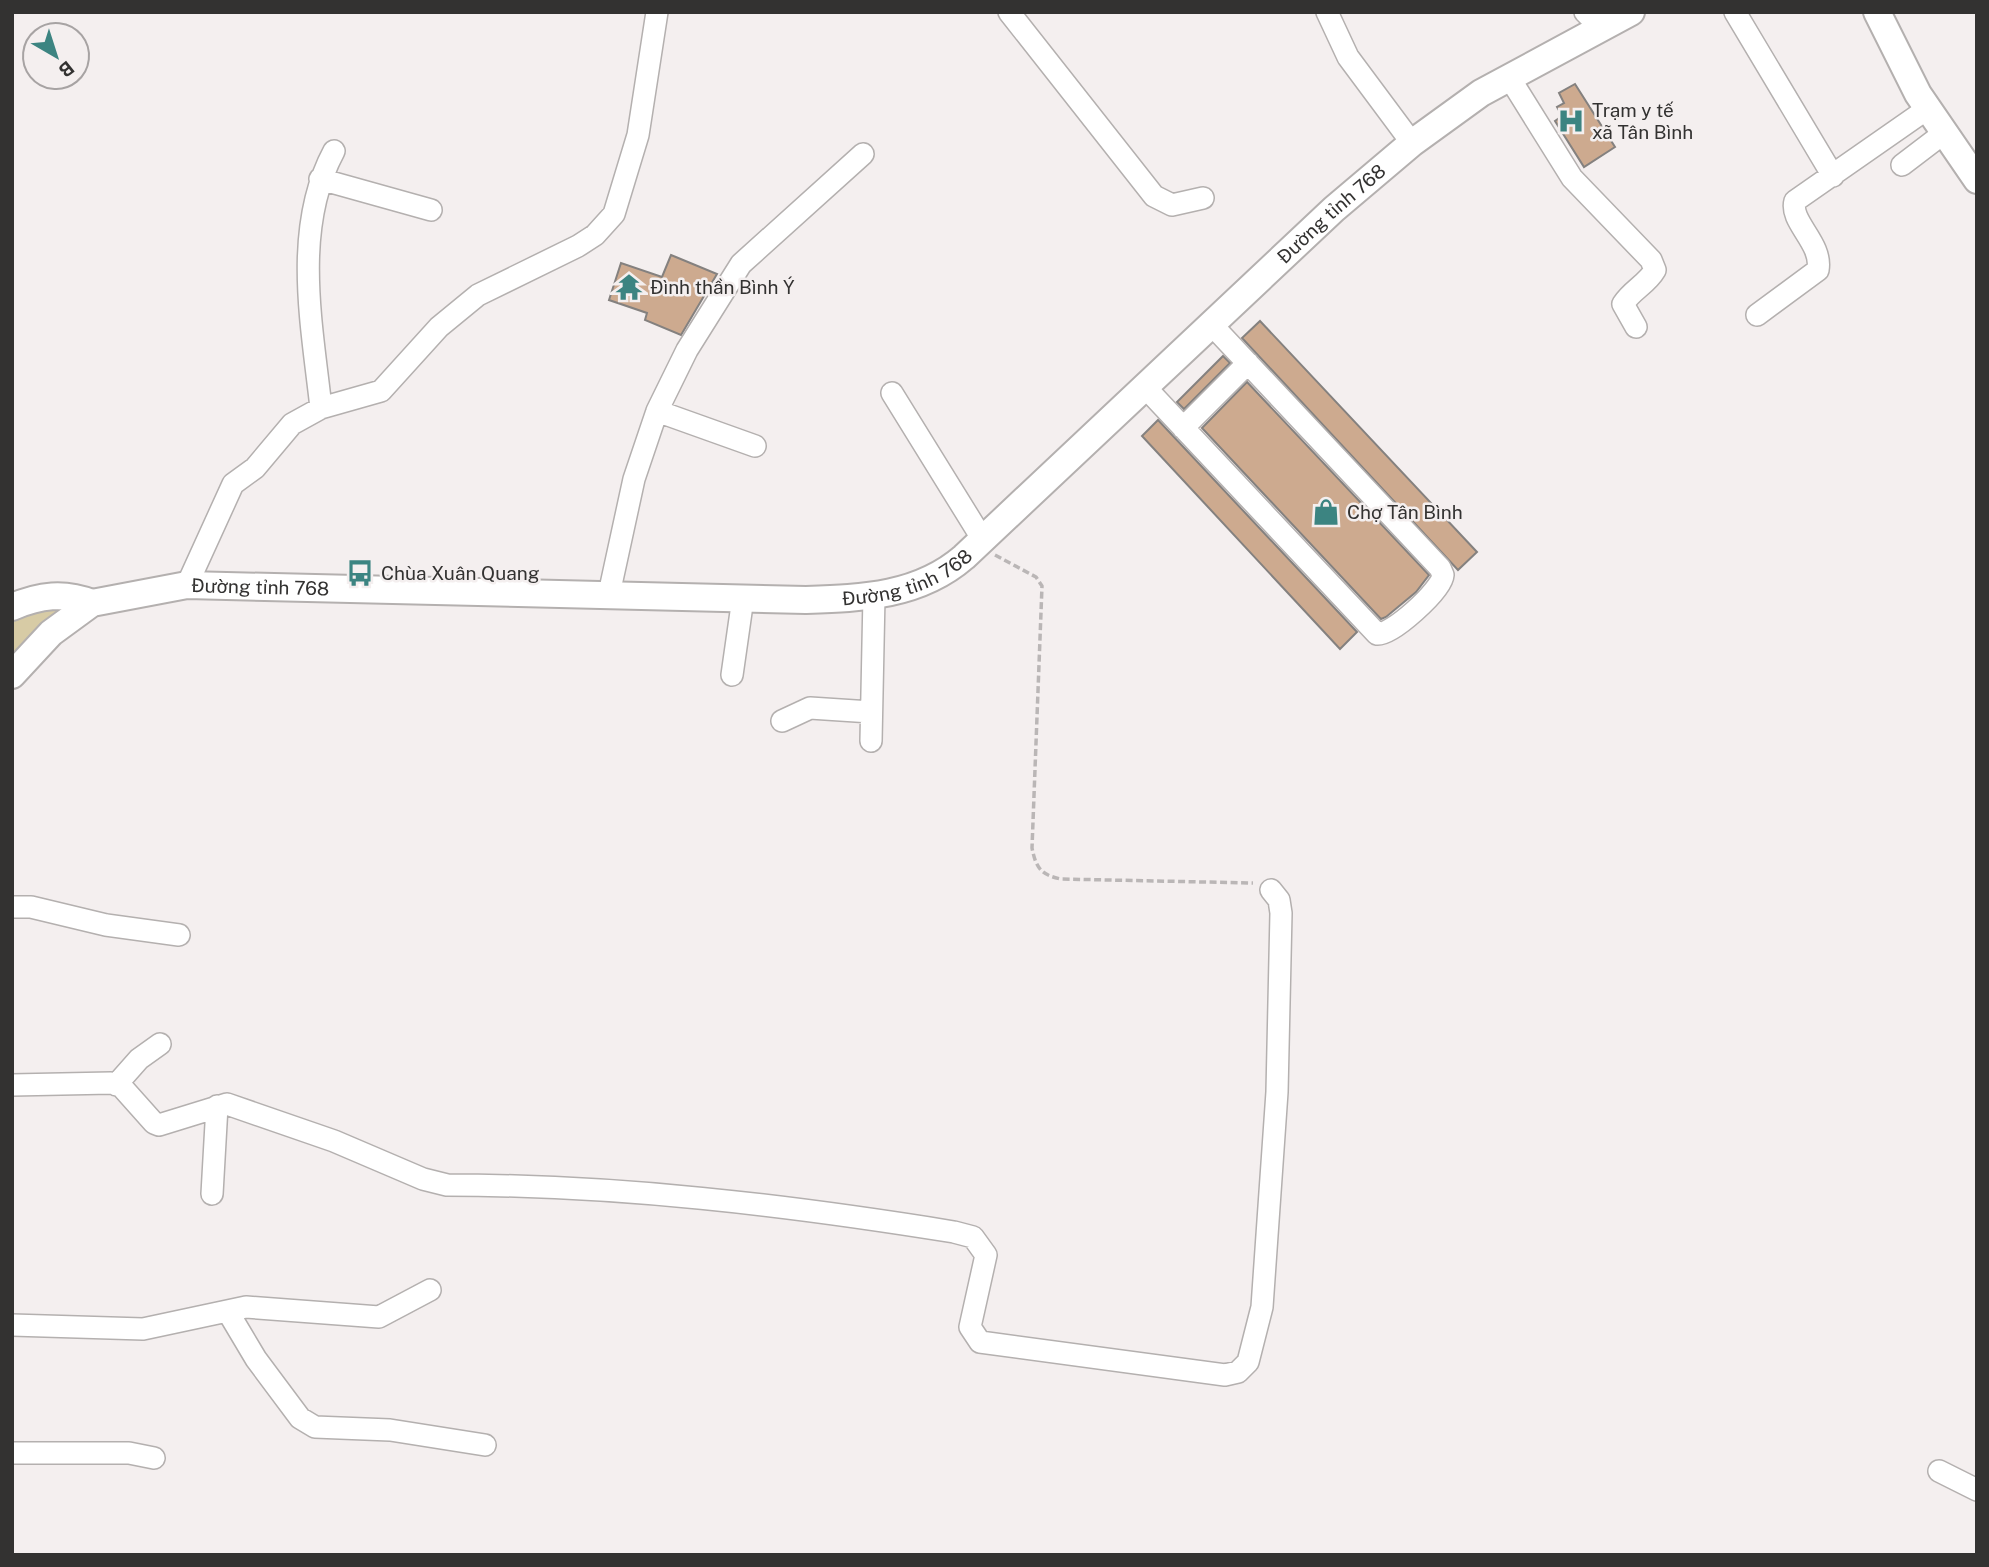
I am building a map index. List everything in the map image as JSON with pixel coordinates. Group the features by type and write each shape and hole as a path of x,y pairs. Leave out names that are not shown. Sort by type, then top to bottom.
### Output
{"main road":[{"name":"Đường tỉnh 768","path":"12,675 43,640 92,603 187,585 806,600 874,596 922,583 940,575 980,542 1334,209 1412,143 1447,116 1592,20 1631,12"},
{"path":"1877,12 1927,108 1977,180"},
{"path":"12,607 38,597 60,594 92,603"}],"street":[{"path":"187,585 233,484 256,468 292,424 321,408 372,397 381,391 439,327 478,295 578,246 596,234 614,214 638,135 657,12"},
{"path":"1009,12 1154,196 1172,205 1203,198"},
{"path":"1327,12 1348,57 1412,143"},
{"path":"1735,12 1833,176"},
{"path":"1509,77 1572,178 1651,260 1655,270 1649,281 1628,295 1622,304 1636,327"},
{"path":"1757,315 1818,270 1820,260 1793,206 1795,201 1927,108"},
{"path":"1902,165 1944,133"},
{"path":"321,408 308,286 312,223 320,179 334,151"},
{"path":"609,594 634,479 657,411 694,338 741,264 863,154"},
{"path":"320,179 431,210"},
{"path":"1144,387 1377,635 1390,632 1438,588 1443,575 1440,568 1211,324"},
{"path":"1183,428 1248,363"},
{"path":"892,393 980,542"},
{"path":"657,411 755,446"},
{"path":"871,741 874,596"},
{"path":"732,675 743,598"},
{"path":"782,720 810,708 871,712"},
{"path":"12,1085 117,1085 159,1125 227,1104 280,1121 437,1183 612,1189 707,1197 797,1207 954,1232 973,1237 986,1255 970,1327 980,1342 1225,1375 1238,1372 1248,1362 1262,1307 1277,1092 1281,914 1279,900 1271,890"},
{"path":"12,907 32,908 106,925 179,935"},
{"path":"117,1085 139,1059 160,1044"},
{"path":"212,1194 217,1106"},
{"path":"12,1325 143,1329 246,1307 379,1317 430,1290"},
{"path":"228,1311 257,1359 300,1418 315,1427 390,1430 485,1445"},
{"path":"12,1453 130,1453 154,1458"},
{"path":"1939,1471 1977,1490"}],"path":[{"path":"980,542 1036,577 1042,586 1032,848 1035,864 1044,875 1061,879 1256,884 1271,890"}],"shaded area":[{"path":"70,606 12,658 12,617 25,611"}],"building":[{"path":"1575,84 1615,147 1584,167 1555,121 1562,116 1557,107 1564,103 1559,93"},
{"path":"671,255 717,274 681,335 645,320 647,313 609,300 621,263 662,277"},
{"path":"1260,321 1477,552 1458,570 1242,338"},
{"path":"1223,356 1230,363 1184,409 1177,402"},
{"path":"1247,382 1429,575 1416,592 1386,617 1381,619 1202,428"},
{"path":"1158,420 1357,632 1340,649 1142,436"}],"place":[{"name":"Trạm y tế xã Tân Bình","path":"1571,121"},
{"name":"Đình thần Bình Ý","path":"629,287"},
{"name":"Chợ Tân Bình","path":"1326,512"},
{"name":"Chùa Xuân Quang","path":"360,573"}]}
